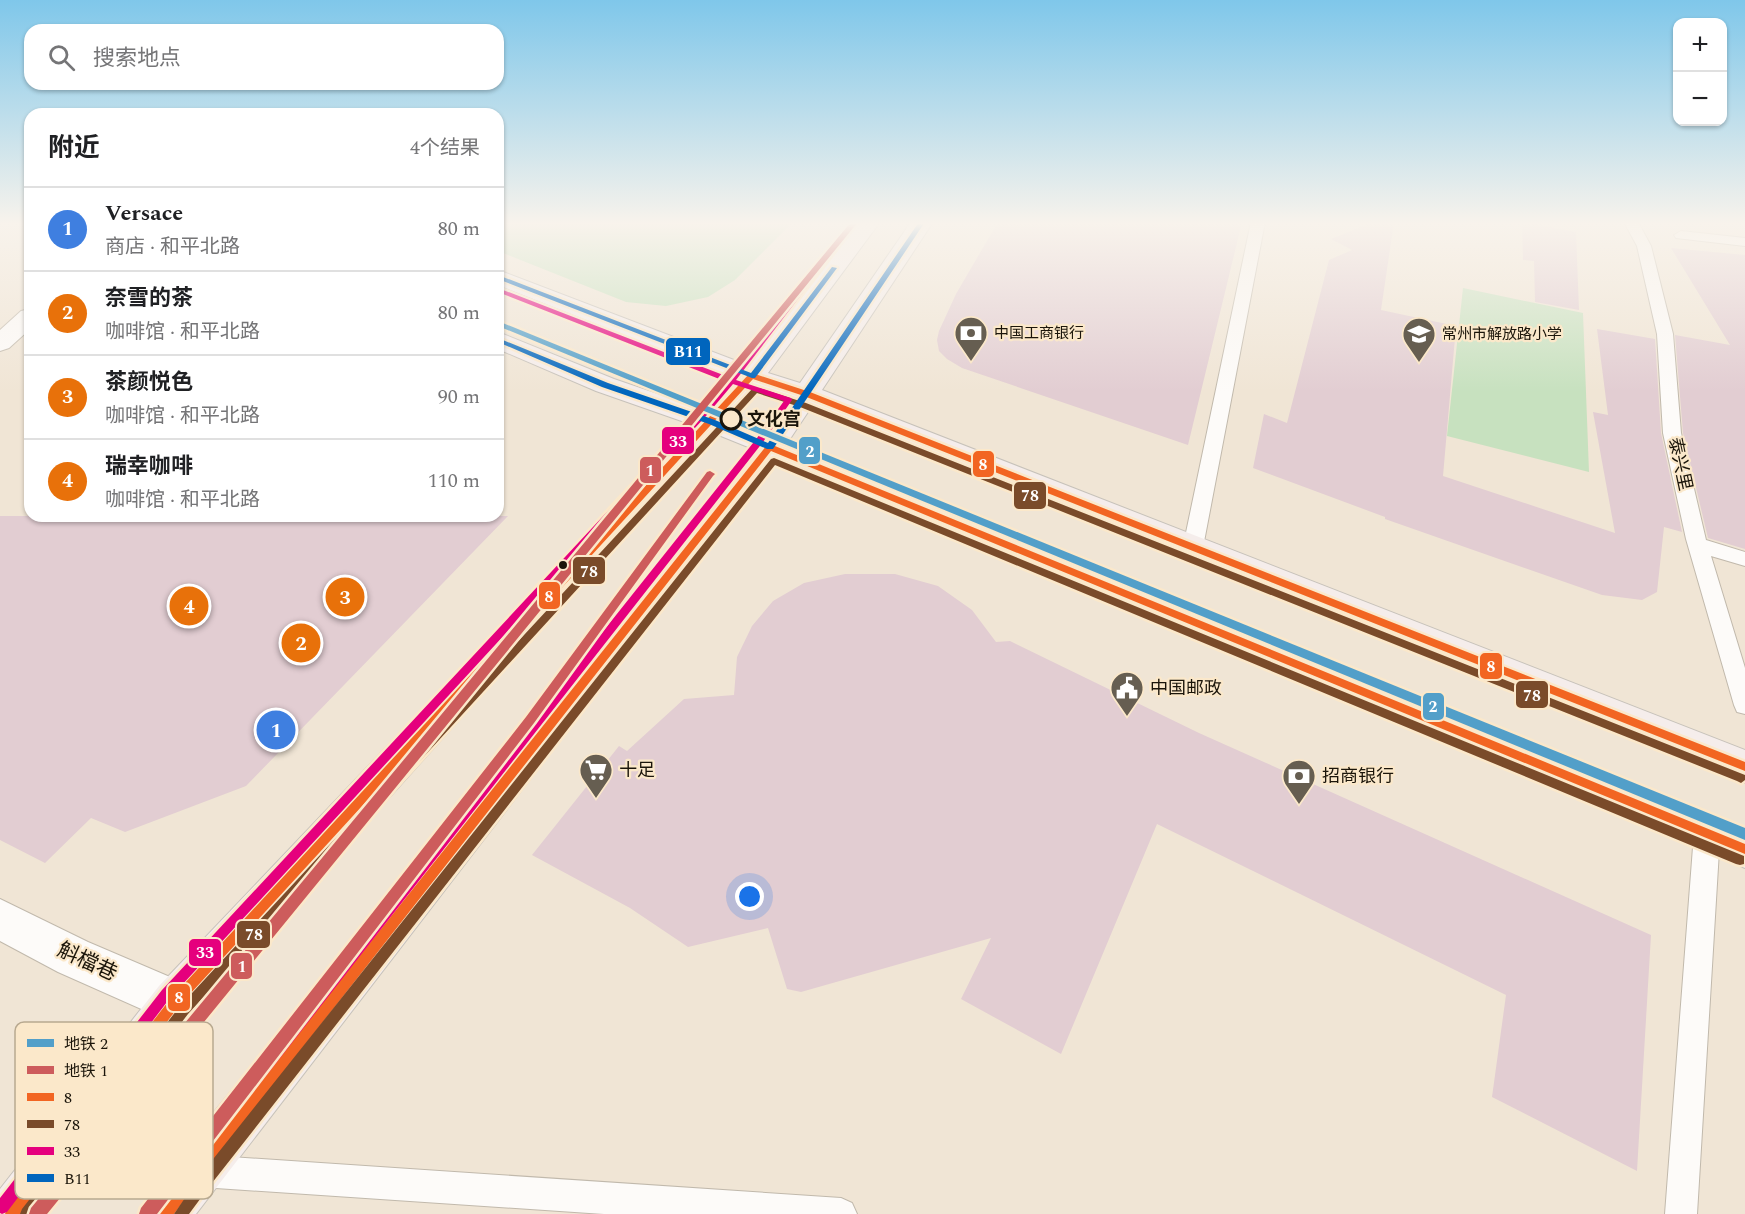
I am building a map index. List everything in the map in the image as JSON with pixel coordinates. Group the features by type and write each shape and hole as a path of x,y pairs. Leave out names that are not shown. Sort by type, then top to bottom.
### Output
{"main road":[{"path":"504,279 752,376 807,394 1745,766"},
{"path":"161,1022 176,1002 712,422 752,376 826,279"},
{"path":"213,1151 770,447 884,279"},
{"path":"504,343 605,385 712,422 786,452 1745,849"},
{"path":"12,1214 24,1199"},
{"path":"166,1214 177,1199"}],"street":[{"path":"0,343 24,321"},
{"name":"斛檔巷","path":"0,918 73,957 176,1002"}],"lane":[{"path":"1192,547 1246,279"},
{"name":"泰兴里","path":"1652,279 1665,334 1672,433 1698,545 1745,705"},
{"path":"1698,545 1745,559"},
{"path":"1681,1214 1707,834"},
{"path":"213,1172 841,1214"}],"green space":[{"path":"567,279 736,279 708,297 666,306 626,302"},
{"path":"1463,288 1583,313 1589,472 1447,436"}],"building":[{"path":"965,279 1228,279 1188,445 962,368 947,359 939,351 937,340"},
{"path":"1324,279 1386,279 1381,310 1456,326 1443,476 1615,533 1593,412 1608,415 1597,329 1655,339 1661,433 1682,532 1664,527 1657,592 1642,600 1602,595 1385,519 1385,517 1253,468 1264,414 1287,423"},
{"path":"1534,279 1578,279 1579,310 1535,302"},
{"path":"1690,279 1745,279 1745,549 1708,538 1683,433 1675,335 1730,345"},
{"path":"0,516 24,516 24,522 502,522 246,786 125,832 91,818 45,863 0,840"},
{"path":"845,574 895,574 938,586 972,610 996,642 1010,641 1199,733 1651,935 1637,1171 1492,1097 1506,995 1157,824 1061,1054 961,999 991,938 801,992 787,989 768,928 688,947 630,908 532,855 619,746 627,751 684,699 734,695 737,657 752,626 773,601 804,583"}],"metro line":[{"name":"1","path":"195,1022 808,279"},
{"name":"2","path":"504,325 1745,834"},
{"name":"1","path":"213,1129 530,720 710,474"},
{"name":"1","path":"37,1214 49,1199"},
{"name":"1","path":"147,1214 159,1199"}],"transit line":[{"name":"B11","path":"504,279 752,376 826,279"},
{"name":"33","path":"144,1022 166,994 703,414 743,368 811,279"},
{"name":"B11","path":"504,343 605,385 712,422 770,447 884,279"},
{"name":"33","path":"213,1132 760,440 788,400 748,387 504,292"},
{"name":"8","path":"160,1022 175,1002 752,376 807,394 1745,767"},
{"name":"78","path":"175,1022 756,390 803,405 1741,778"},
{"name":"8","path":"213,1151 770,447 1745,849"},
{"name":"78","path":"213,1170 774,461 1740,860"},
{"name":"33","path":"2,1207 15,1190"},
{"name":"8","path":"12,1214 24,1199"},
{"name":"78","path":"27,1214 39,1199"},
{"name":"33","path":"156,1207 162,1199"},
{"name":"8","path":"166,1214 177,1199"},
{"name":"78","path":"181,1214 192,1199"}],"place":[{"name":"中国工商银行","path":"971,362"},
{"name":"常州市解放路小学","path":"1419,363"},
{"name":"文化宫","path":"731,419"},
{"name":"茶颜悦色","path":"345,597"},
{"name":"瑞幸咖啡","path":"189,606"},
{"name":"奈雪的茶","path":"301,643"},
{"name":"中国邮政","path":"1127,717"},
{"name":"Versace","path":"276,730"},
{"name":"十足","path":"596,799"},
{"name":"招商银行","path":"1299,805"}]}
